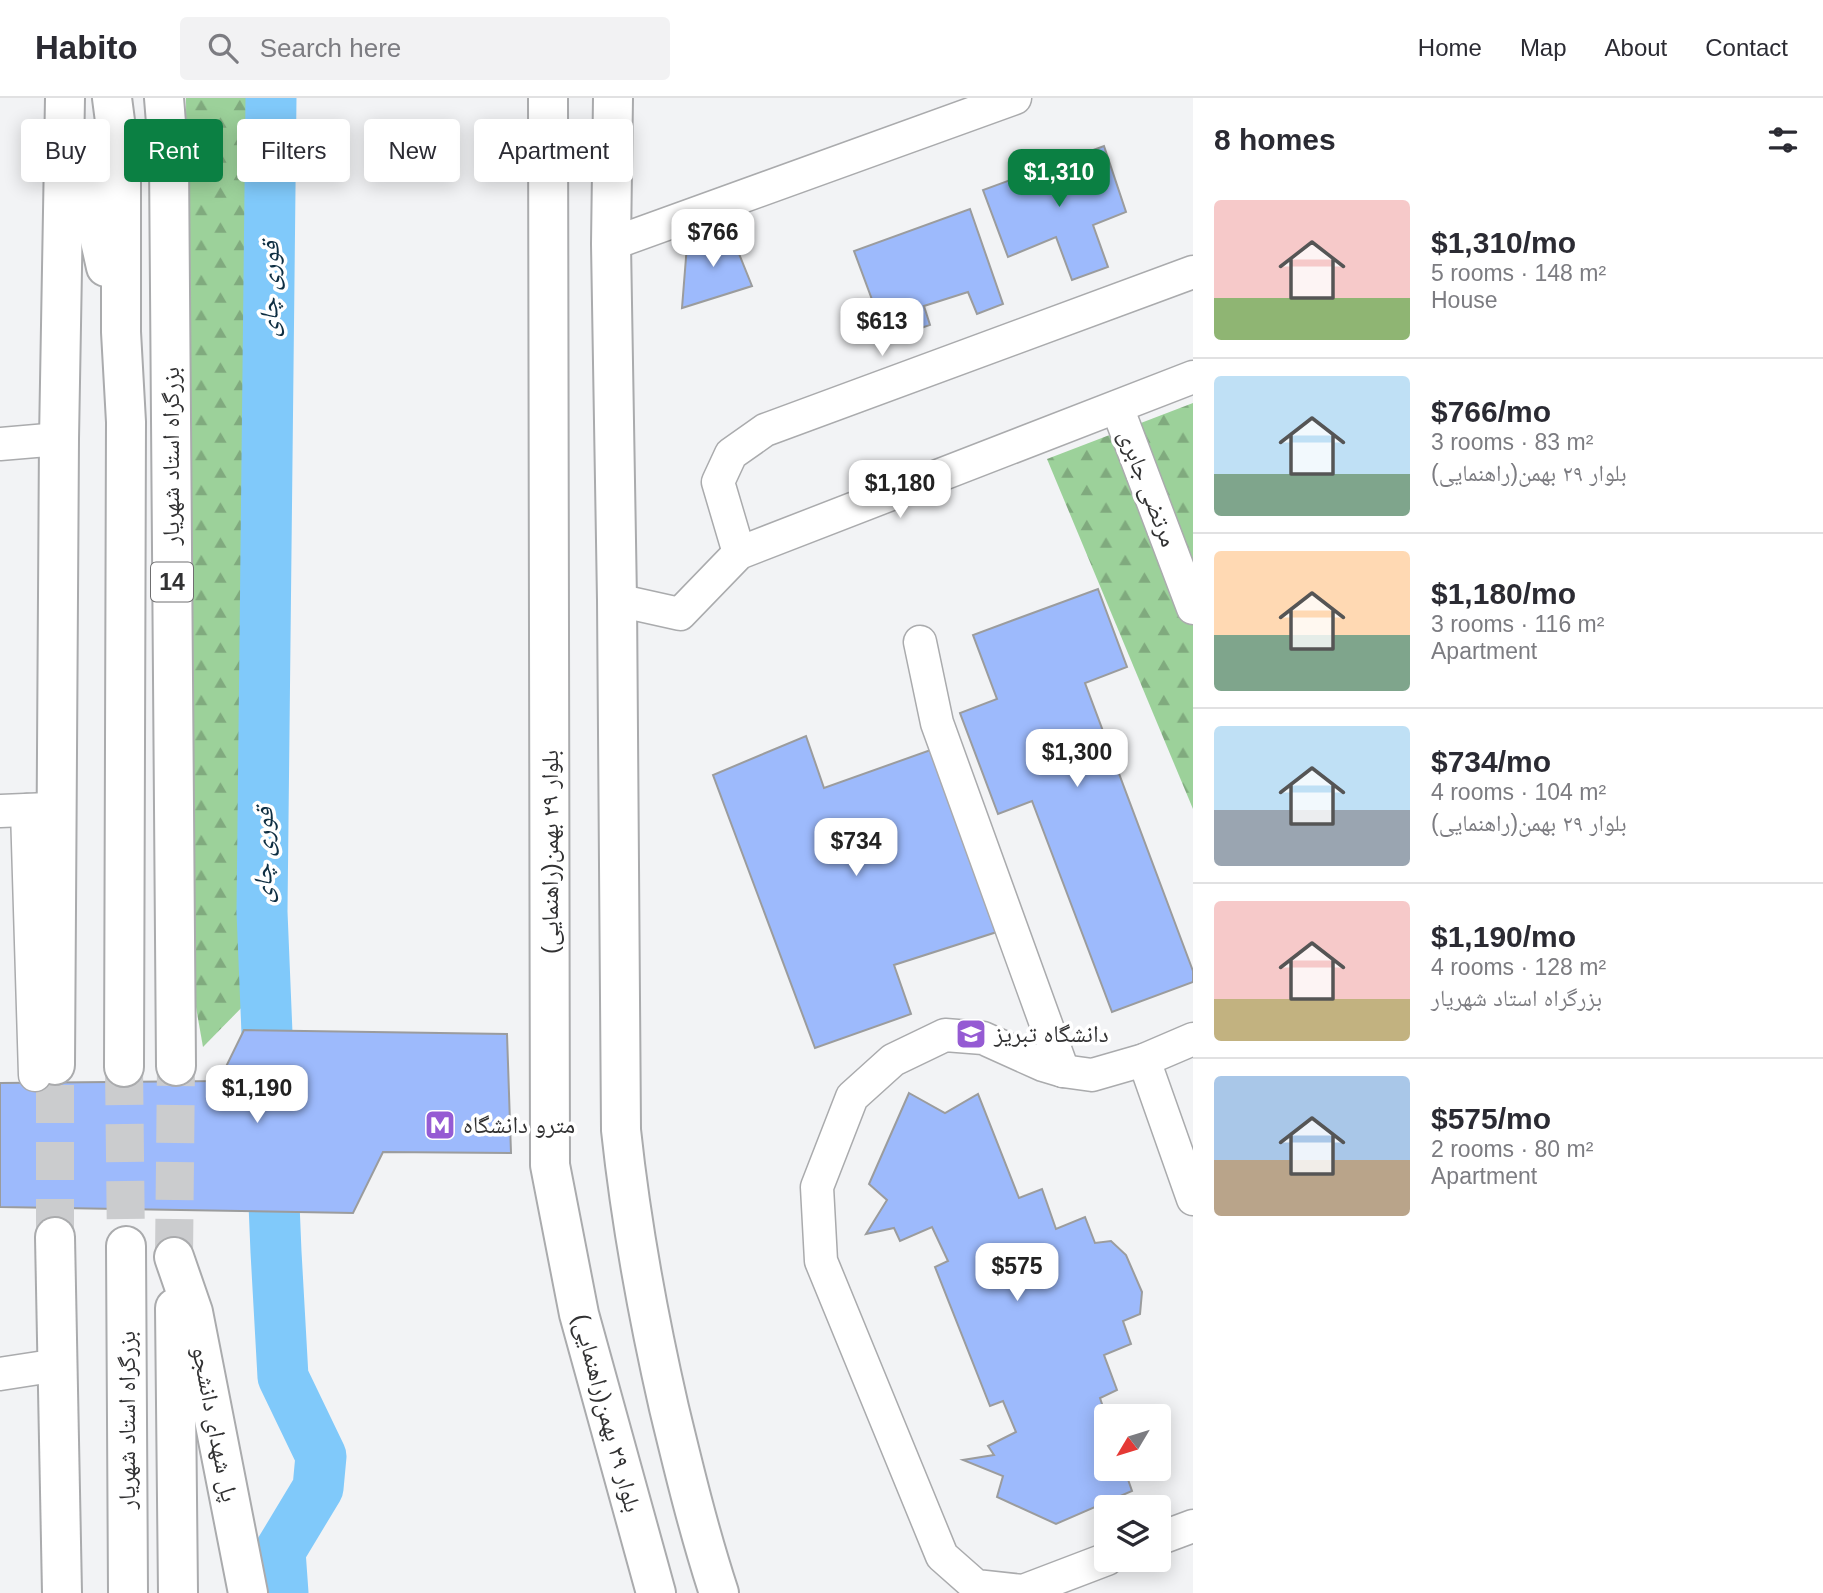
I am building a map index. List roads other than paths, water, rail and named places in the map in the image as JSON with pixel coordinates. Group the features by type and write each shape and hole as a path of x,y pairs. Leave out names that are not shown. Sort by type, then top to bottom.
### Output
{"main road":[{"path":"66,98 121,332"},
{"path":"45,1070 28,810 59,439 66,98"},
{"name":"بزرگراه استاد شهریار","path":"112,98 121,167 121,332 125,422 124,1068"},
{"name":"بزرگراه استاد شهریار","path":"164,98 169,174 176,1066"},
{"name":"بلوار ٢٩ بهمن(راهنمایی)","path":"548,98 550,1166 579,1314 656,1593"},
{"path":"613,98 611,244 621,1130 628,1194 653,1339 687,1485 719,1593"},
{"path":"55,1237 62,1593"},
{"name":"بزرگراه استاد شهریار","path":"126,1247 128,1593"},
{"name":"پل شهدای دانشجو","path":"178,1593 174,1257 193,1312 248,1593"}],"street":[{"path":"611,244 1016,98"},
{"path":"739,553 718,482 731,454 765,430 1193,272"},
{"path":"617,600 680,614 739,553 1193,377"},
{"name":"مرتضی جابری","path":"1117,407 1193,608"},
{"path":"0,444 59,439"},
{"path":"920,642 937,723 1063,1071"},
{"path":"1094,1564 1023,1591 976,1586 943,1556 821,1261 817,1186 852,1097 893,1060 944,1035 983,1038 1043,1065 1092,1075 1143,1060 1193,1039"},
{"path":"1143,1060 1193,1199"},
{"path":"0,1374 58,1365"},
{"path":"1171,1534 1193,1526"}],"waterway":[{"name":"قوری چای","path":"271,98 262,912 283,1377 321,1456 318,1488 280,1551 283,1593"}],"tunnel":[{"path":"55,1065 55,1237"},
{"path":"174,1257 176,1066"},
{"path":"124,1067 126,1246"}],"place":[{"name":"دانشگاه تبریز","path":"971,1034"},
{"name":"مترو دانشگاه","path":"440,1125"}]}
